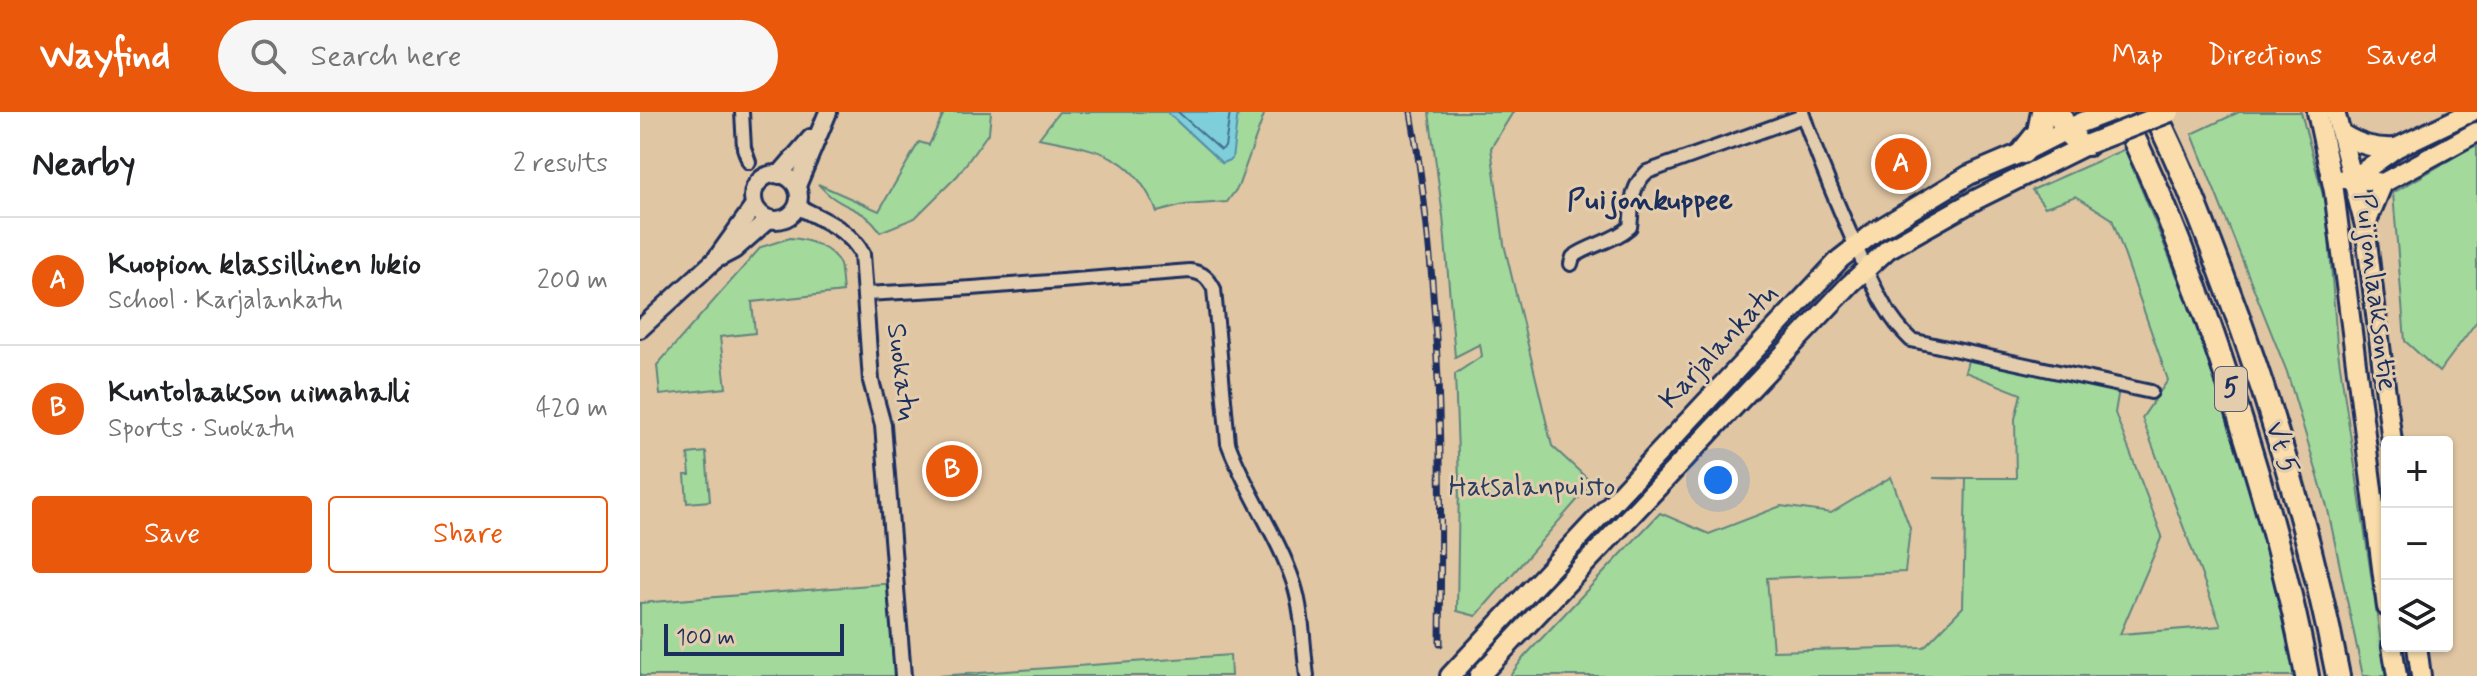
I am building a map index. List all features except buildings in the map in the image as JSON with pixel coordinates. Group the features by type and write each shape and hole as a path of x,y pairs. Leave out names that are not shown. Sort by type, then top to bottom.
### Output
{"highway":[{"path":"2023,152 2039,132 2043,112"},
{"name":"Vt 5","path":"2121,112 2173,228 2222,362 2263,490 2297,618 2307,676"},
{"name":"Vt 5","path":"2154,112 2199,212 2271,411 2315,567 2338,676"}],"main road":[{"path":"754,206 763,217 782,219 797,206 797,186 828,112"},
{"path":"2073,127 2109,112"},
{"path":"2073,127 2170,112"},
{"name":"Puijonlaaksontie","path":"2335,112 2342,134 2384,580"},
{"path":"2344,180 2396,148 2471,112"},
{"name":"Puijonlaaksontie","path":"2320,119 2365,226 2391,436"},
{"name":"Karjalankatu","path":"1450,676 1840,259 1876,231 1969,175 2073,127"},
{"name":"Karjalankatu","path":"1480,675 1866,269 1888,249 1975,200 2073,127"},
{"path":"779,175 820,128"},
{"path":"2344,180 2383,183 2477,132"},
{"path":"2342,134 2357,143 2382,149 2396,148"},
{"path":"640,329 715,260 754,206 759,183 765,178 779,175 797,186"},
{"path":"2365,226 2383,183"},
{"path":"715,260 734,250 769,219"},
{"path":"2393,652 2397,676"},
{"path":"2418,652 2421,676"}],"street":[{"path":"742,112 744,148 749,162"},
{"path":"1571,264 1573,257 1583,250 1620,235 1630,227 1632,192 1647,172 1803,114 1820,166 1866,269 1893,323 1911,340 2151,392"},
{"name":"Suokatu","path":"797,206 841,230 857,245 864,266 871,381 883,425 903,676"},
{"path":"866,294 1190,271 1201,272 1209,278 1214,289 1228,443 1236,466 1287,564 1296,589 1307,676"}],"green space":[{"path":"940,112 991,112 989,132 958,175 915,218 880,232 864,215 830,196 818,184 879,211 919,142 929,145 943,115"},
{"path":"1059,112 1167,112 1222,163 1238,112 1265,112 1238,187 1227,202 1184,205 1157,212 1136,176 1124,165 1095,151 1039,138"},
{"name":"Hatsalanpuisto","path":"1429,112 1513,112 1491,148 1504,244 1552,446 1592,483 1476,616 1457,611 1459,480 1455,374 1482,356 1480,344 1455,357 1443,216"},
{"path":"2239,112 2301,112 2327,211 2337,345 2386,676 2363,676 2328,510 2287,372 2192,134"},
{"path":"2477,144 2477,321 2439,372 2405,341 2393,193"},
{"path":"2125,149 2193,315 2284,598 2295,676 1510,676 1524,657 1660,513 1709,534 1781,506 1831,513 1891,477 1910,528 1905,572 1767,578 1773,651 1924,647 1963,607 1966,479 1933,478 2016,478 2015,419 2021,394 1965,372 1970,353 2120,383 2115,413 2162,536 2120,634 2221,626 2142,418 2168,380 2112,219 2076,196 2045,207 2032,190"},
{"path":"790,238 811,242 832,253 840,265 843,292 752,302 755,333 720,337 726,388 660,395 657,365 761,247"},
{"path":"706,452 710,501 687,503 685,475 690,475 688,454"},
{"path":"895,583 903,676 640,676 640,603"},
{"path":"1230,655 1231,676 938,676"}],"water":[{"path":"1167,112 1238,112 1232,159 1222,163"}],"railway":[{"path":"1411,112 1429,245 1438,378 1440,644"}],"place":[{"name":"Kuopion klassillinen lukio","path":"1901,164"},
{"name":"Kuntolaakson uimahalli","path":"952,471"}],"district":[{"name":"Puijonkuppee","path":"1650,200"}]}
